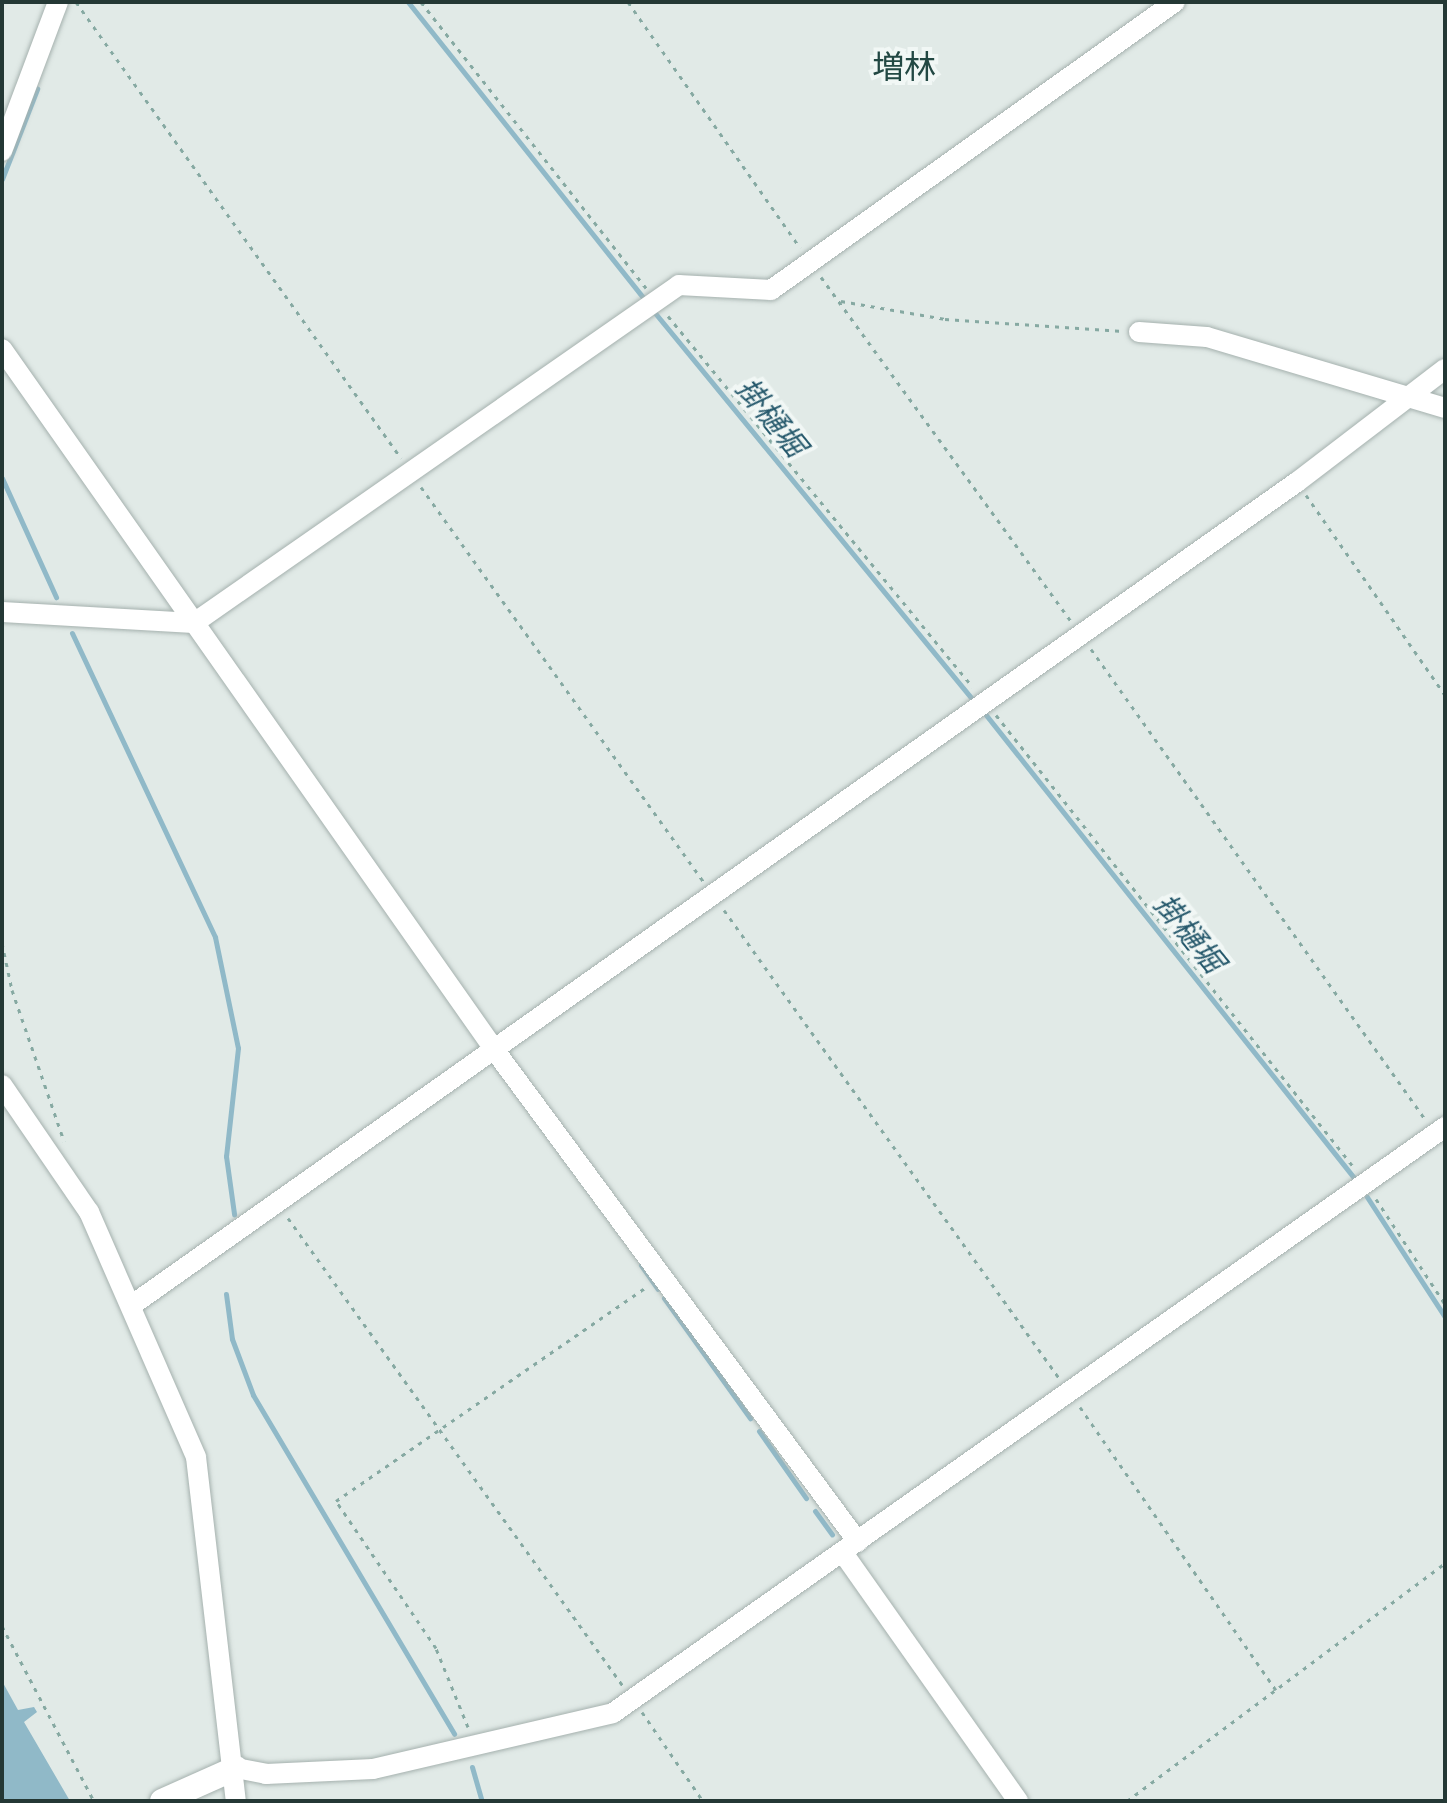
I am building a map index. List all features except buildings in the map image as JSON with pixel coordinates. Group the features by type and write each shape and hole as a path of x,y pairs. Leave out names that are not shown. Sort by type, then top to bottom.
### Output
{"street":[{"path":"2,151 58,2"},
{"path":"2,612 194,623 679,285 771,290 1175,2"},
{"path":"1139,332 1207,337 1445,408"},
{"path":"2,349 496,1052 662,1276 850,1547 1018,1801"},
{"path":"132,1305 496,1052 712,894 1297,482 1445,369"},
{"path":"2,1085 89,1212 196,1457 236,1768 236,1801"},
{"path":"162,1801 236,1768 266,1774 373,1769 613,1713 1440,1130"}],"path":[{"path":"76,2 1069,1392 1276,1690"},
{"path":"421,2 651,303 982,706 1361,1185 1445,1304"},
{"path":"628,2 811,263 1440,1130"},
{"path":"839,301 945,319 1139,332"},
{"path":"1297,482 1445,695"},
{"path":"2,943 12,990 63,1130 67,1180"},
{"path":"278,1204 441,1428 703,1801"},
{"path":"475,1745 436,1648 336,1501 662,1276"},
{"path":"1127,1801 1445,1563"},
{"path":"2,1626 94,1801"}],"water":[{"path":"2,1681 18,1710 34,1707 37,1712 24,1722 70,1801 2,1801"}],"waterway":[{"name":"掛樋堀","path":"408,2 645,300"},
{"path":"2,179 37,89"},
{"name":"掛樋堀","path":"655,313 973,700"},
{"path":"2,478 56,597"},
{"path":"72,633 215,937 238,1048 226,1156 234,1214"},
{"name":"掛樋堀","path":"986,715 1355,1179"},
{"name":"掛樋堀","path":"1367,1197 1445,1317"},
{"path":"641,1265 658,1289"},
{"path":"226,1294 232,1339 253,1395 454,1734"},
{"path":"664,1298 750,1418"},
{"path":"759,1431 806,1498"},
{"path":"815,1511 832,1534"},
{"path":"472,1767 482,1801"}],"district":[{"name":"増林","path":"904,68"}]}
